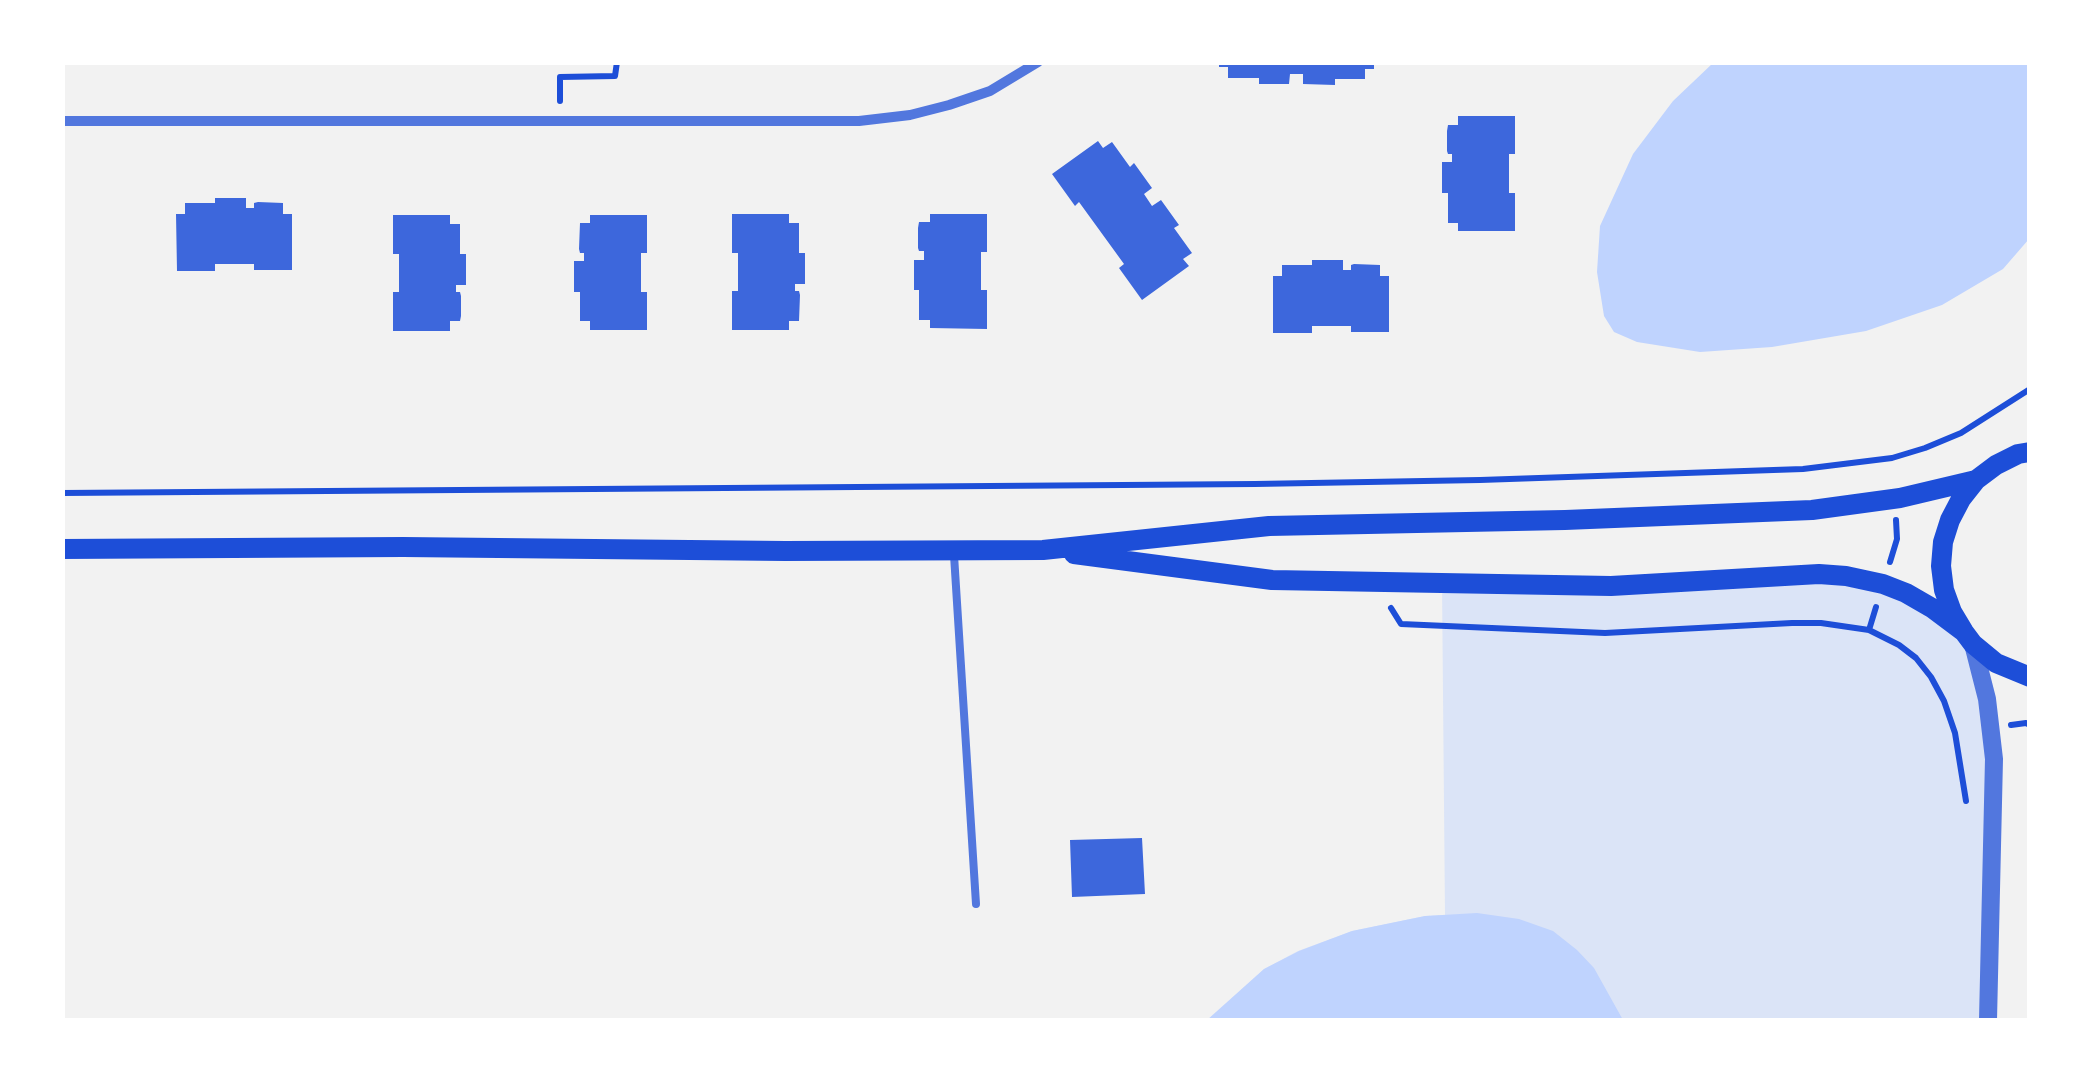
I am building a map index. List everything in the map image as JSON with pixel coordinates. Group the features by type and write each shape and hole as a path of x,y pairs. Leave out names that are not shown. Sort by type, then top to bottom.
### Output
{"main road":[{"path":"1968,638 1944,590 1944,542 1950,520 1976,480 2026,450"},
{"path":"62,548 1042,550 1269,526 1831,508 1895,499 1976,480"},
{"path":"1042,550 1272,580 1611,586 1819,574 1846,576 1884,584 1932,608 1996,663 2030,677"}],"street":[{"path":"62,121 860,120 910,115 990,91 1038,62"},
{"path":"1968,638 1987,699 1994,759 1988,1020"}],"lane":[{"path":"954,550 976,904"}],"path":[{"path":"560,121 560,77 615,76 617,62"},
{"path":"62,493 1255,484 1803,470 1892,458 1925,448 1961,432 2030,390"},
{"path":"1869,630 1898,540 1892,458"},
{"path":"1374,582 1401,624 1606,633 1821,623 1869,630 1916,658 1944,701 1955,733"}],"shaded area":[{"path":"1866,580 1964,632 1987,699 1988,1020 1208,1020 1264,969 1298,951 1352,931 1445,915 1442,583"}],"water":[{"path":"1713,63 2029,63 2029,239 2003,269 1942,305 1866,331 1772,347 1700,352 1637,342 1614,332 1604,316 1597,272 1600,226 1633,154 1673,101"},
{"path":"1477,913 1519,919 1553,931 1594,968 1623,1020 1207,1020 1264,969 1299,951 1352,931 1425,916"}],"building":[{"path":"1219,62 1374,62 1374,69 1365,69 1365,79 1335,79 1335,85 1303,84 1303,74 1290,74 1289,84 1259,84 1259,78 1228,78 1228,67 1219,67"},
{"path":"1458,116 1515,116 1515,154 1509,154 1509,193 1515,193 1515,231 1458,231 1458,223 1448,223 1448,193 1442,193 1442,162 1452,162 1452,154 1447,151 1447,131 1448,125 1458,125"},
{"path":"1098,141 1103,148 1112,142 1130,167 1134,163 1152,188 1144,194 1152,206 1161,200 1192,253 1183,259 1189,266 1142,300 1119,268 1124,264 1079,202 1075,206 1052,174"},
{"path":"215,198 246,198 246,208 254,208 258,202 283,203 283,214 292,214 292,270 254,270 254,264 215,264 215,271 177,271 176,214 185,214 185,203 215,203"},
{"path":"732,214 789,214 789,223 799,223 799,253 805,253 805,284 795,284 800,295 799,321 789,321 789,330 732,330 732,291 738,291 738,253 732,253"},
{"path":"930,214 987,214 981,290 987,290 987,329 930,328 930,320 919,320 914,260 924,260 924,251 918,248 918,228 919,222 930,222"},
{"path":"393,215 450,215 450,224 460,224 460,254 466,254 466,285 456,285 461,296 461,316 460,321 450,321 450,331 393,331 393,292 399,292 399,254 393,254"},
{"path":"590,215 647,215 647,253 641,253 641,292 647,292 647,330 590,330 590,321 580,321 580,292 574,292 574,261 584,261 584,253 579,249 580,223 590,223"},
{"path":"1312,260 1343,260 1343,270 1351,270 1354,264 1380,265 1380,276 1389,276 1389,332 1351,332 1351,326 1312,326 1312,333 1273,333 1273,276 1282,276 1282,265 1312,265"},
{"path":"1142,838 1145,894 1072,897 1070,840"}]}
